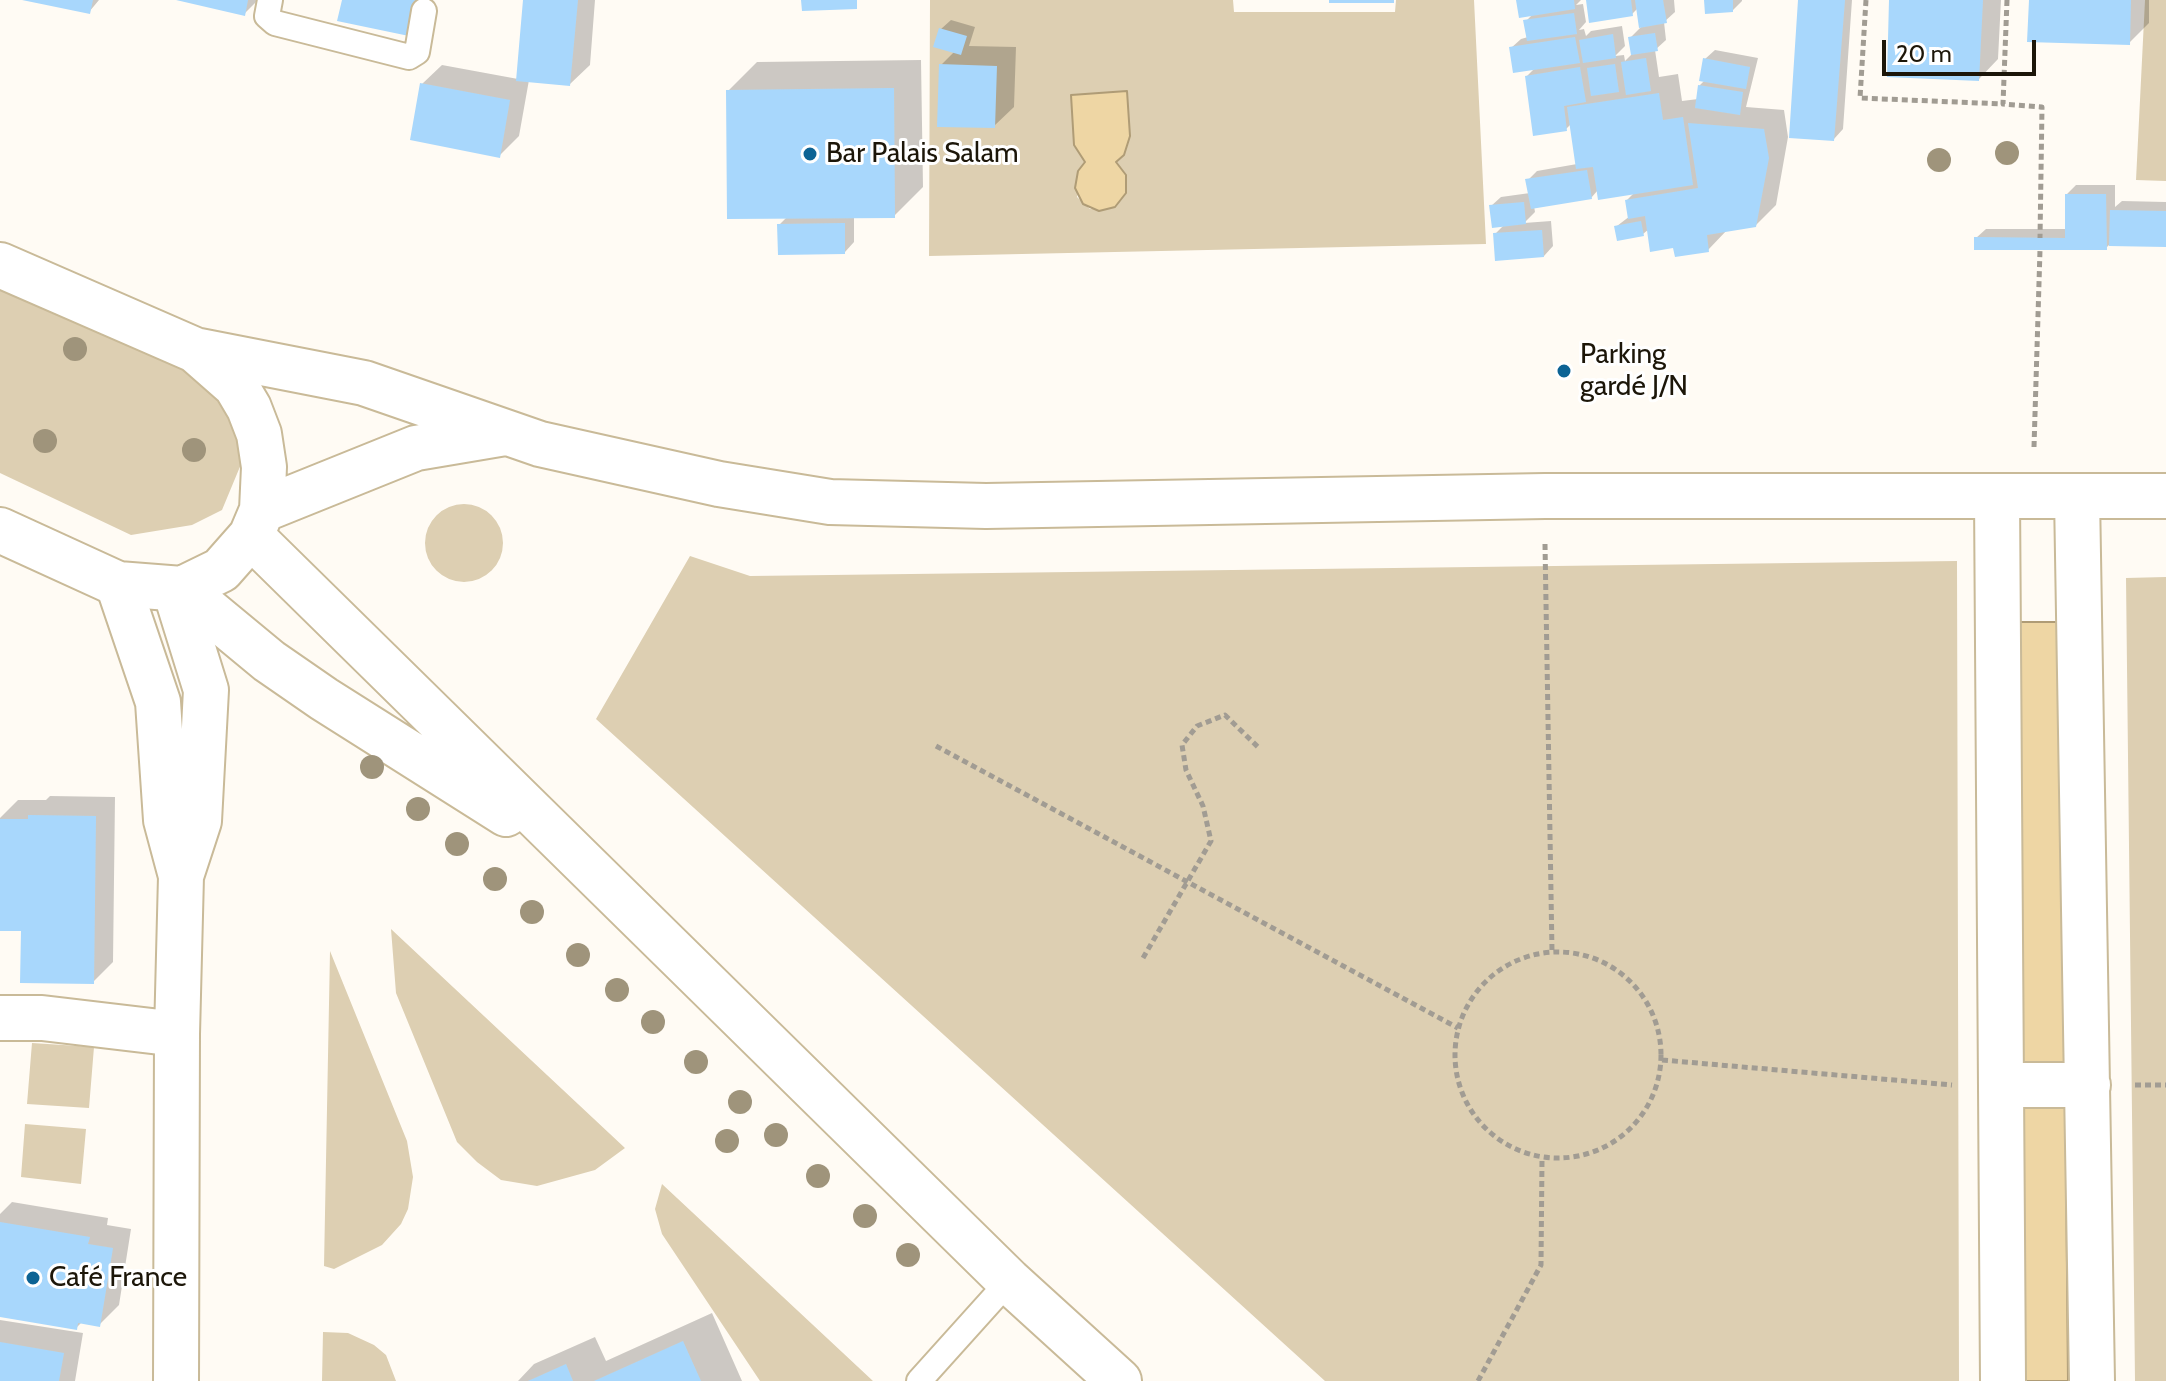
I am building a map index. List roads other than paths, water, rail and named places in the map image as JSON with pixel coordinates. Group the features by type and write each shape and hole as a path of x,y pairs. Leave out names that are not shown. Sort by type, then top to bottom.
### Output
{"street":[{"path":"0,265 195,350 364,383 426,401 505,433 719,484 830,502 986,506 1545,496 2166,496"},
{"path":"195,350 236,386 259,434 264,467 257,523"},
{"path":"0,530 118,584 178,590 221,570 257,523 403,452 505,433"},
{"path":"2003,1381 2002,1085 2015,496"},
{"path":"2077,496 2092,1381"},
{"path":"257,523 596,877 1009,1281 1119,1381"},
{"path":"118,584 158,702 166,820 181,876 177,1034 176,1381"},
{"path":"178,590 206,690 199,821 181,876"},
{"path":"178,590 313,692 497,808 596,877"},
{"path":"0,1018 42,1018 177,1034"},
{"path":"2002,1085 2088,1085"}],"lane":[{"path":"270,0 267,16 275,23 409,57 417,52 424,11"},
{"path":"919,1381 1009,1281"}],"place":[{"name":"Bar Palais Salam","path":"810,154"},
{"name":"Parking gardé J/N","path":"1564,371"},
{"name":"Café France","path":"33,1278"}]}
